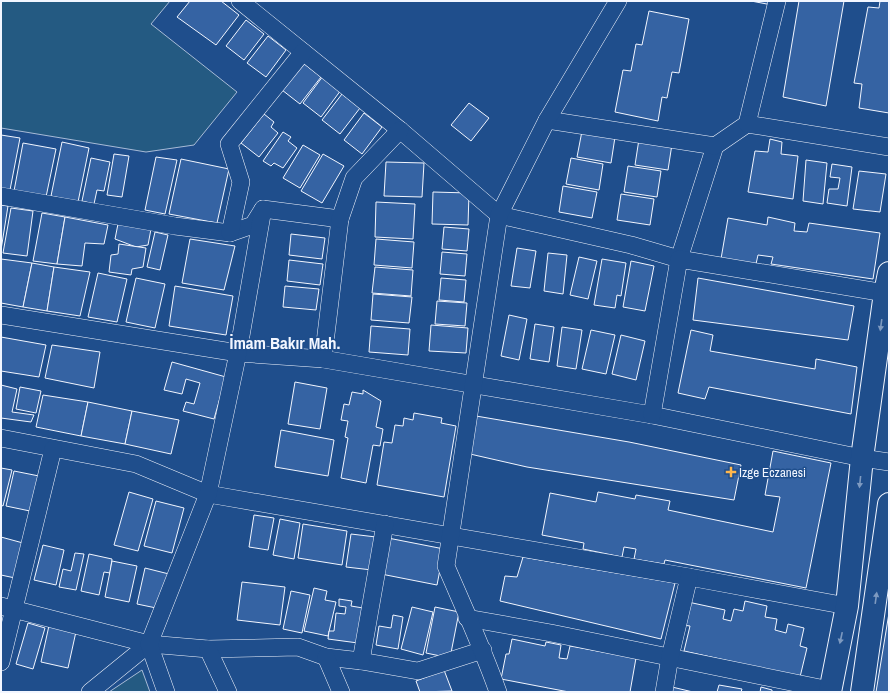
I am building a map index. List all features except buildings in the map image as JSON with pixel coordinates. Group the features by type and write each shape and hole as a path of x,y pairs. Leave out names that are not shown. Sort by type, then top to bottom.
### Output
{"main road":[{"path":"830,691 847,606 862,458 887,283"},
{"path":"862,692 889,504"}],"street":[{"path":"240,1 400,130 499,215 631,245 679,259 887,283"},
{"path":"498,692 483,650 467,618 446,566 499,215 547,120 618,1"},
{"path":"652,415 679,259 715,146 747,124 777,1"},
{"path":"230,233 241,182 229,144 303,52"},
{"path":"547,120 715,146"},
{"path":"747,124 889,147"},
{"path":"323,359 340,219 354,178 400,130"},
{"path":"1,196 175,226 230,233 253,225 262,209"},
{"path":"262,209 340,219"},
{"path":"90,692 149,644 208,494 238,353 262,209"},
{"path":"1,316 238,353 323,359 652,415 862,458 889,462"},
{"path":"1,438 136,464 208,494 689,577 847,606"},
{"path":"1,662 7,608 53,449"},
{"path":"361,661 385,524"},
{"path":"664,692 670,657 689,577"},
{"path":"7,608 149,644 208,649 298,647 326,658 361,661 418,671 483,650"},
{"path":"467,618 670,657 830,691"},
{"path":"149,644 166,692"},
{"path":"208,649 228,692"},
{"path":"326,658 341,692"}],"shaded area":[{"path":"1,1 170,1 151,24 237,92 194,145 146,152 1,128"},
{"path":"142,670 150,692 109,692"}],"place":[{"name":"Izge Eczanesi","path":"731,472"}],"district":[{"name":"İmam Bakır Mah.","path":"285,342"}]}
